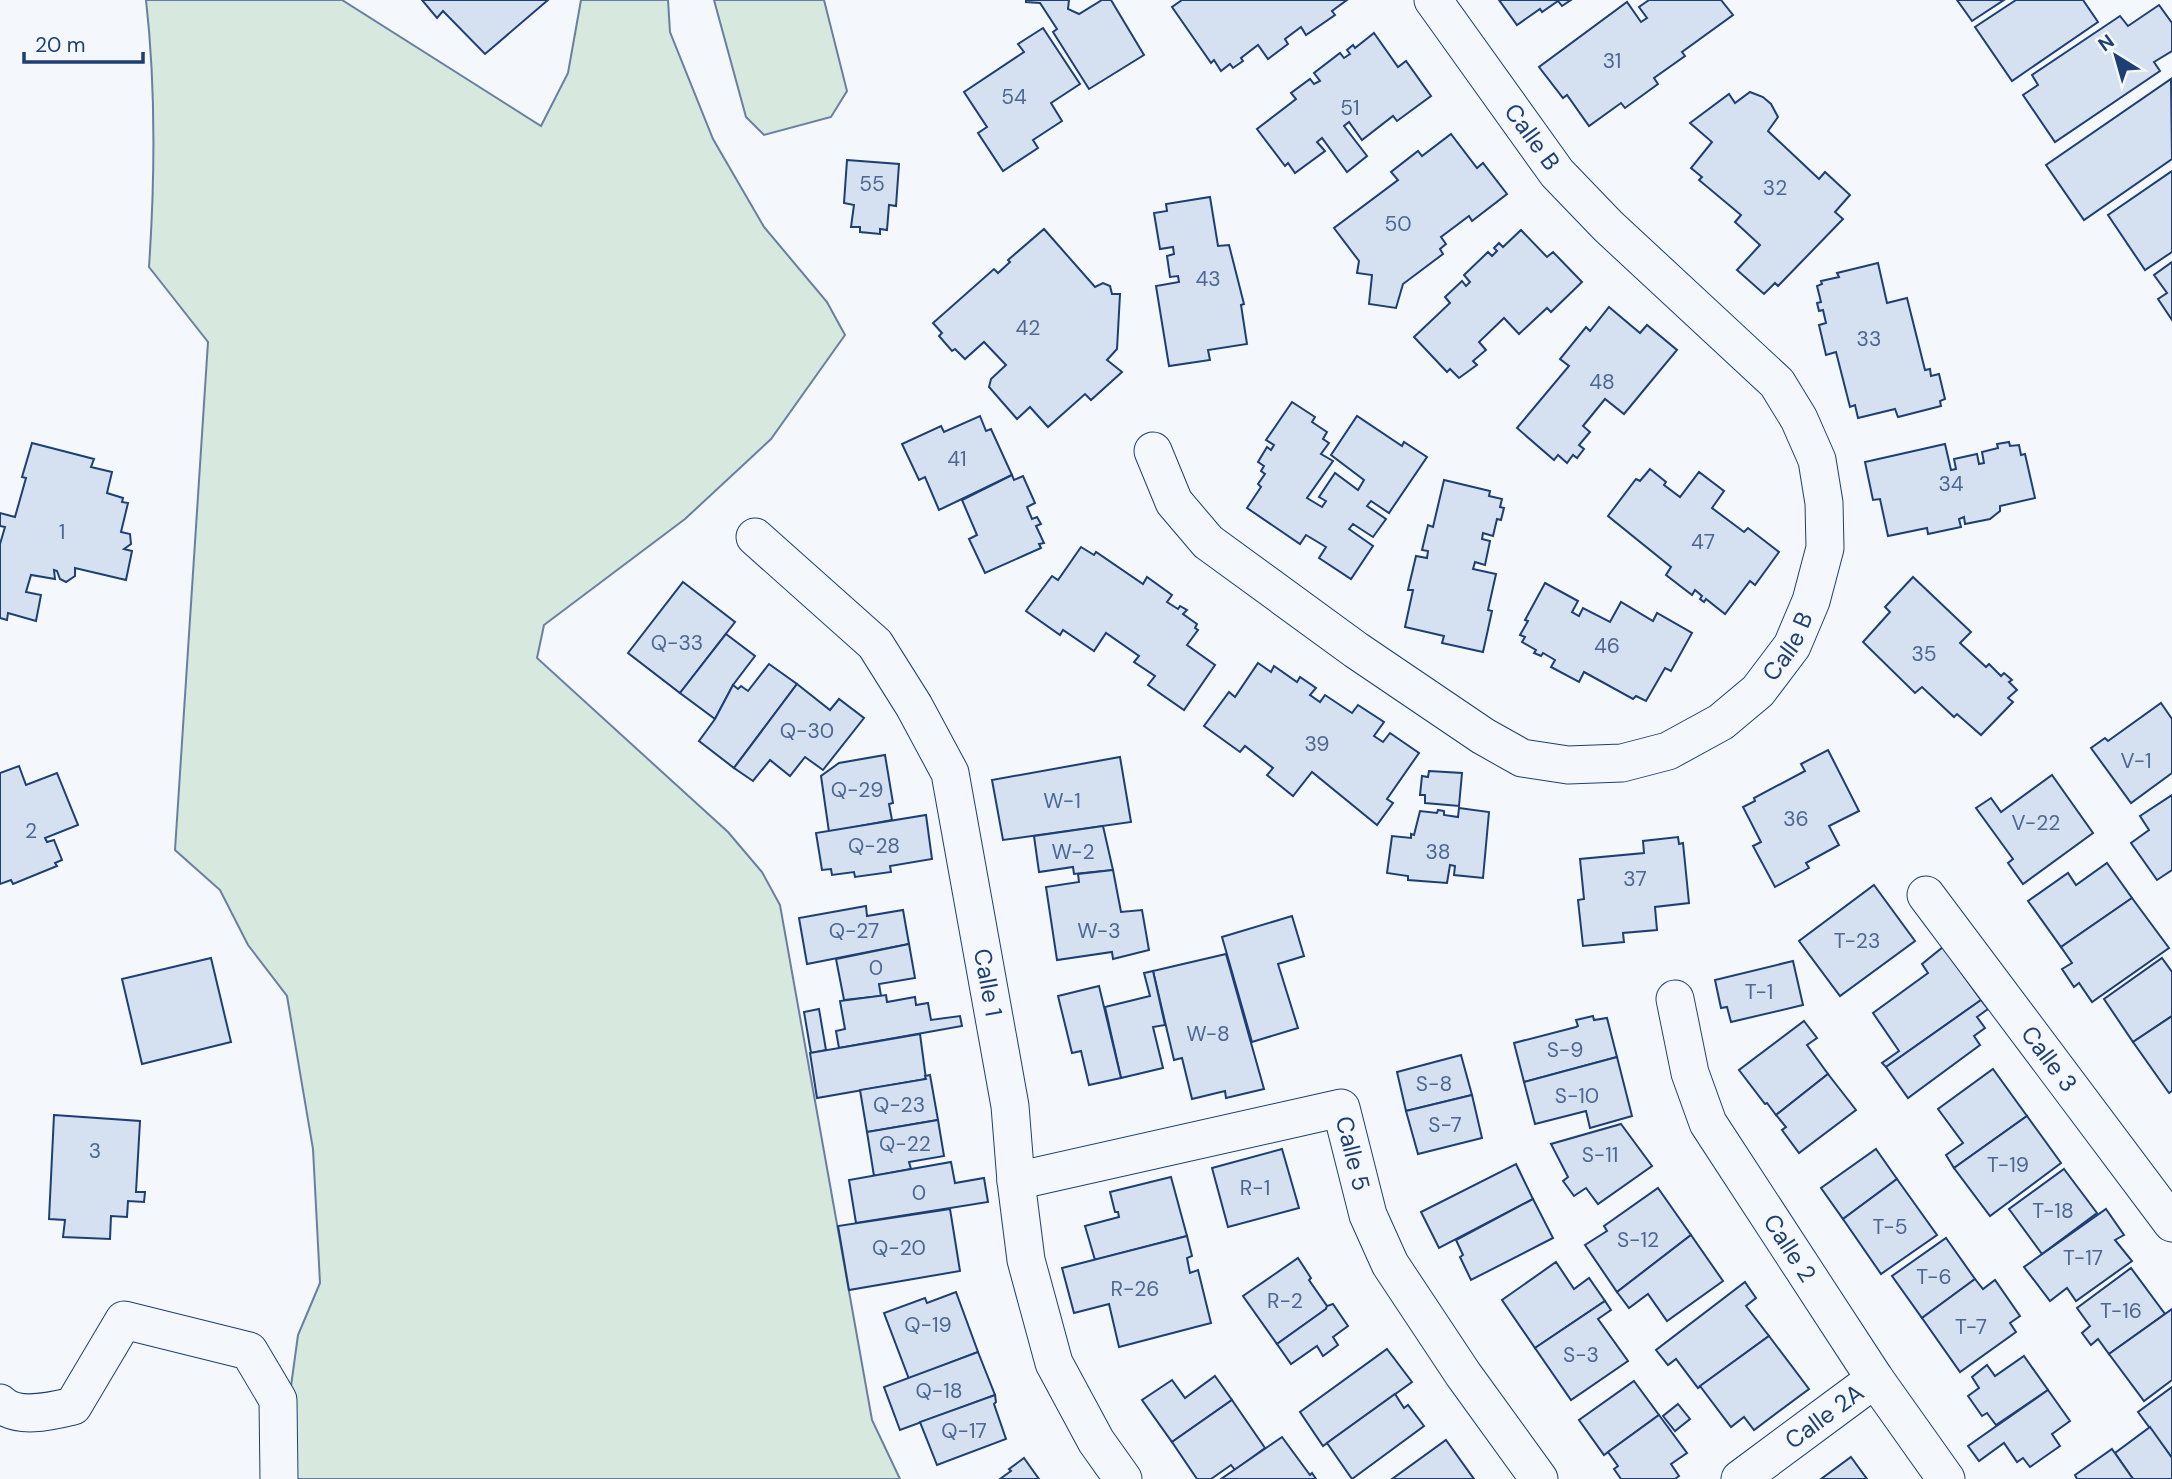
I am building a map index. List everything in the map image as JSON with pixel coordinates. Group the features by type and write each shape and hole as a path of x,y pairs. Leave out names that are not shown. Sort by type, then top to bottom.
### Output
{"street":[{"name":"Calle B","path":"1153,452 1174,502 1208,542 1356,650 1483,736 1522,758 1568,765 1622,763 1668,751 1721,722 1758,691 1792,646 1811,601 1825,548 1824,503 1817,460 1799,419 1777,383 1608,226 1564,181 1433,0"},
{"name":"Calle 1","path":"755,537 875,644 914,706 950,773 1010,1106 1026,1260 1055,1363 1096,1441 1123,1479"},
{"name":"Calle 3","path":"1926,895 2172,1223"},
{"name":"Calle 2","path":"1675,999 1690,1073 1708,1123 1875,1379 1946,1479"},
{"name":"Calle 5","path":"1016,1181 1342,1108 1368,1215 1391,1264 1463,1374 1539,1479"},
{"path":"0,1403 6,1408 40,1414 73,1406 124,1320 249,1351 278,1400 279,1479"},
{"name":"Calle 2A","path":"1740,1479 1875,1379"}],"shaded area":[{"path":"146,0 342,0 541,126 568,73 581,0 668,0 670,32 713,139 764,227 827,302 845,335 771,439 685,519 544,625 537,658 728,832 762,872 780,905 872,1420 900,1479 293,1479 285,1430 298,1335 320,1283 313,1149 287,996 248,945 220,890 175,850 208,342 149,267 154,133"},
{"path":"714,0 824,0 847,91 831,117 764,135 746,117"}],"building":[{"path":"422,0 548,0 485,54 443,11 437,18"},
{"path":"1026,0 1069,0 1068,9 1079,14 1102,0 1111,0 1144,55 1089,89 1053,32 1057,29 1040,3"},
{"path":"1182,0 1347,0 1332,11 1335,15 1306,35 1301,27 1285,39 1288,44 1268,59 1258,45 1241,58 1243,61 1233,68 1230,64 1221,71 1214,60 1211,63 1172,7"},
{"path":"1499,0 1571,0 1562,6 1558,1 1542,12 1540,9 1517,25"},
{"path":"1649,0 1721,0 1733,15 1682,52 1685,56 1654,78 1658,84 1625,108 1621,103 1589,126 1567,95 1563,98 1539,67 1627,2 1641,22 1647,18 1639,7"},
{"path":"1957,0 2004,0 1972,21"},
{"path":"2016,0 2083,0 2098,22 2012,81 1975,27"},
{"path":"2159,5 2172,23 2172,51 2154,62 2160,71 2055,142 2023,95 2038,85 2032,75 2120,16 2128,26"},
{"path":"1043,28 1080,84 1051,103 1062,121 1033,140 1038,148 1003,171 978,133 987,127 964,92 1024,52 1018,44"},
{"path":"1374,33 1398,67 1406,61 1431,96 1397,121 1393,116 1362,140 1349,122 1344,126 1367,156 1347,172 1322,138 1317,142 1325,151 1295,173 1288,163 1285,166 1257,129 1296,99 1291,93 1310,79 1314,84 1320,81 1314,73 1340,53 1344,58 1350,54 1347,50 1353,45 1355,48"},
{"path":"2171,79 2172,159 2084,220 2046,165"},
{"path":"1750,92 1763,97 1771,104 1778,117 1768,131 1819,179 1825,172 1850,195 1835,212 1843,219 1778,286 1775,283 1764,294 1737,270 1760,245 1735,222 1741,215 1699,180 1702,177 1691,168 1712,142 1690,123 1729,94 1735,103"},
{"path":"1451,134 1477,168 1483,163 1507,194 1472,221 1469,216 1441,237 1446,244 1440,249 1443,254 1403,284 1396,308 1369,304 1372,275 1357,273 1359,261 1334,228 1398,180 1391,172 1418,151 1422,156"},
{"path":"847,160 899,164 896,206 889,205 887,230 880,229 880,234 860,232 860,227 851,227 854,205 844,203"},
{"path":"2172,171 2172,252 2145,270 2108,215"},
{"path":"1210,197 1218,246 1229,245 1244,304 1241,305 1247,344 1208,350 1210,360 1169,366 1156,286 1179,282 1178,276 1170,277 1167,256 1174,254 1173,247 1160,249 1154,213 1167,211 1166,204"},
{"path":"1044,229 1095,287 1103,283 1110,286 1112,294 1120,294 1117,349 1107,360 1122,372 1091,400 1085,394 1048,427 1030,407 1017,419 989,387 991,379 1006,365 984,342 965,359 955,349 952,351 939,336 942,333 933,323 994,269 998,273 1010,262 1008,260"},
{"path":"1521,230 1547,257 1553,252 1582,282 1551,312 1547,308 1519,334 1504,318 1479,342 1486,350 1473,361 1477,365 1459,378 1450,369 1447,372 1414,337 1450,303 1445,297 1462,281 1466,286 1470,282 1464,275 1488,252 1492,256 1499,243 1503,247"},
{"path":"2172,262 2172,320 2158,299 2167,293 2154,275"},
{"path":"1878,263 1887,303 1907,298 1925,370 1930,369 1931,376 1939,374 1945,399 1940,401 1941,406 1898,417 1895,409 1858,418 1855,405 1850,407 1836,352 1826,355 1819,325 1826,323 1823,310 1819,311 1817,303 1821,302 1817,286 1822,284 1821,281 1839,277 1837,273"},
{"path":"1609,307 1640,333 1647,325 1677,350 1624,414 1605,399 1583,426 1590,432 1579,445 1584,449 1577,458 1573,455 1567,463 1558,455 1554,460 1517,428 1569,366 1560,359 1586,327 1590,331"},
{"path":"1292,402 1315,417 1312,422 1327,432 1323,439 1329,443 1321,454 1333,461 1307,498 1322,507 1326,501 1319,497 1335,473 1358,490 1364,480 1331,455 1357,416 1402,446 1404,442 1427,457 1389,513 1371,501 1367,506 1386,519 1373,537 1353,524 1349,529 1373,546 1351,579 1319,558 1326,547 1306,535 1300,544 1247,508 1261,487 1258,484 1265,474 1261,471 1264,466 1258,462 1267,447 1271,450 1274,445 1266,440"},
{"path":"980,416 986,431 991,429 1012,475 939,510 925,477 919,480 902,444 941,426 944,432"},
{"path":"2009,442 2010,446 2019,445 2021,455 2025,454 2035,498 2000,506 2000,511 1990,519 1965,524 1964,517 1959,519 1961,527 1928,534 1927,528 1888,536 1880,499 1873,500 1865,462 1945,444 1951,470 1956,469 1954,459 1977,454 1979,464 1984,463 1982,452 1998,448 1997,444"},
{"path":"32,443 94,459 91,467 112,472 107,493 123,498 122,502 128,503 121,532 130,534 131,544 124,549 132,551 126,580 75,568 75,576 66,582 60,579 54,570 55,579 31,575 26,592 41,595 36,621 8,613 7,620 0,618 0,544 5,527 0,526 0,513 15,517 26,478 22,477"},
{"path":"1650,469 1666,482 1664,485 1680,497 1699,472 1724,491 1712,508 1744,532 1748,528 1779,552 1755,585 1750,581 1725,614 1706,599 1704,602 1700,599 1702,596 1695,590 1692,595 1666,575 1671,567 1608,516 1636,479 1640,481"},
{"path":"1012,475 1014,480 1023,476 1035,503 1027,507 1032,519 1037,517 1041,524 1036,526 1044,543 1039,544 1041,548 985,573 969,539 977,535 962,500"},
{"path":"1444,480 1490,491 1489,496 1502,499 1500,507 1504,508 1501,520 1497,519 1493,536 1483,533 1482,539 1490,541 1485,565 1475,562 1473,569 1496,574 1488,610 1492,611 1483,652 1442,643 1444,636 1405,627 1413,590 1408,590 1416,556 1427,558 1428,551 1422,550 1428,525 1433,527"},
{"path":"1081,547 1094,555 1096,552 1143,584 1147,577 1172,595 1167,602 1178,609 1180,606 1187,610 1183,614 1197,624 1195,628 1198,630 1187,645 1215,665 1184,710 1148,685 1155,676 1134,662 1139,656 1106,633 1094,651 1063,630 1060,635 1026,611 1052,576 1058,580"},
{"path":"1913,577 1971,632 1960,643 1986,667 1989,664 2001,676 2004,673 2012,680 2009,682 2017,690 2008,698 2013,702 1981,735 1957,714 1954,717 1922,687 1915,693 1863,642 1890,612 1885,607"},
{"path":"683,582 735,622 680,693 628,653"},
{"path":"1545,583 1578,601 1572,612 1579,616 1583,608 1610,622 1621,602 1653,621 1657,613 1692,633 1671,671 1665,668 1646,701 1636,696 1633,699 1584,672 1579,682 1551,667 1555,660 1543,653 1541,656 1534,653 1536,650 1522,642 1525,637 1520,635 1528,621 1525,620"},
{"path":"726,634 755,656 733,685 715,719 680,693"},
{"path":"1258,663 1271,672 1274,666 1297,682 1300,677 1316,688 1310,695 1320,702 1325,695 1352,713 1358,705 1384,722 1374,736 1383,742 1390,733 1419,753 1387,799 1393,803 1377,825 1312,772 1293,796 1267,775 1273,768 1245,746 1240,752 1204,726 1229,692 1235,697"},
{"path":"769,664 797,684 734,768 699,741 715,719 733,685 748,691"},
{"path":"797,684 830,710 839,699 864,718 823,770 805,757 790,776 770,760 753,781 734,768"},
{"path":"2161,703 2172,719 2172,773 2131,803 2091,748 2105,738 2108,741"},
{"path":"1828,750 1859,811 1829,826 1839,845 1806,863 1809,868 1775,887 1753,846 1761,842 1743,807 1755,801 1754,798 1805,771 1801,764"},
{"path":"885,755 893,803 889,804 892,820 829,832 821,776 839,763"},
{"path":"1120,757 1131,822 1003,840 992,780"},
{"path":"19,766 26,785 57,773 78,825 45,838 47,842 54,840 62,860 55,863 57,866 13,884 11,880 0,884 0,773"},
{"path":"1429,771 1462,773 1459,806 1425,803 1425,795 1420,795 1422,776 1428,777"},
{"path":"2052,775 2093,833 2023,884 2008,863 2013,859 1976,808 1991,798 2001,812"},
{"path":"2172,795 2172,870 2157,880 2131,843 2149,830 2140,816"},
{"path":"1459,808 1489,812 1483,878 1454,875 1455,866 1450,865 1447,883 1408,880 1408,876 1387,873 1392,836 1411,838 1420,811 1437,813 1438,810 1444,811 1444,815 1458,817"},
{"path":"926,815 932,859 890,866 891,872 855,877 854,872 832,875 831,869 822,870 816,833"},
{"path":"1103,826 1113,870 1074,874 1073,867 1039,872 1034,836"},
{"path":"1678,837 1679,844 1683,843 1689,903 1655,907 1657,930 1623,933 1624,942 1583,946 1578,900 1584,899 1580,859 1644,853 1643,841"},
{"path":"2107,863 2132,898 2061,947 2028,901 2068,873 2076,885"},
{"path":"1113,870 1121,912 1142,910 1149,950 1113,959 1112,952 1057,960 1046,887 1079,882 1078,874"},
{"path":"1874,885 1915,941 1840,996 1799,941"},
{"path":"2132,898 2169,948 2092,1002 2079,983 2074,987 2062,969 2072,963 2061,947"},
{"path":"866,906 867,916 903,910 909,944 807,964 799,918"},
{"path":"1292,916 1304,956 1278,964 1298,1028 1252,1042 1222,937"},
{"path":"909,944 915,978 879,984 881,996 844,1000 836,959"},
{"path":"1943,947 1981,1000 1886,1067 1882,1063 1899,1051 1873,1013 1928,973 1922,964"},
{"path":"1226,954 1264,1089 1226,1098 1225,1091 1192,1099 1182,1058 1174,1060 1153,971"},
{"path":"211,958 231,1042 142,1064 122,979"},
{"path":"2162,958 2172,972 2172,1016 2133,1042 2104,999"},
{"path":"1793,961 1803,1005 1731,1022 1727,1007 1721,1008 1715,980"},
{"path":"1153,971 1165,1025 1153,1027 1163,1068 1121,1078 1105,1007 1150,996 1144,973"},
{"path":"1099,986 1121,1078 1089,1085 1081,1051 1072,1053 1058,996"},
{"path":"886,995 887,1002 915,997 916,1005 928,1003 931,1020 960,1016 962,1026 839,1048 836,1031 845,1029 840,1001"},
{"path":"1981,1000 1988,1009 1977,1017 1985,1028 1974,1036 1980,1045 1908,1098 1886,1067"},
{"path":"819,1009 826,1050 811,1053 804,1012"},
{"path":"1593,1016 1594,1020 1607,1018 1617,1057 1524,1082 1514,1043 1576,1027 1576,1020"},
{"path":"2172,1016 2172,1091 2169,1093 2133,1042"},
{"path":"1804,1021 1817,1038 1807,1045 1828,1074 1776,1115 1739,1070"},
{"path":"920,1034 926,1079 817,1098 810,1053"},
{"path":"1461,1055 1472,1095 1406,1111 1397,1072"},
{"path":"1617,1057 1632,1116 1590,1128 1586,1111 1535,1124 1524,1082"},
{"path":"1993,1069 2027,1116 1954,1168 1946,1155 1963,1143 1938,1109"},
{"path":"1828,1074 1856,1110 1799,1153 1782,1130 1786,1127 1776,1115"},
{"path":"930,1075 938,1120 867,1132 860,1090 926,1079 925,1076"},
{"path":"1472,1095 1482,1138 1418,1154 1406,1111"},
{"path":"54,1115 140,1121 136,1192 145,1192 144,1202 128,1201 127,1217 111,1216 110,1239 63,1237 65,1220 49,1219"},
{"path":"2027,1116 2061,1163 1990,1216 1954,1168"},
{"path":"938,1120 944,1156 909,1162 911,1169 874,1176 867,1132"},
{"path":"1621,1124 1652,1166 1598,1204 1586,1188 1574,1196 1563,1181 1568,1177 1551,1144"},
{"path":"1282,1149 1299,1208 1228,1227 1212,1168"},
{"path":"1876,1149 1897,1179 1843,1219 1821,1188"},
{"path":"951,1162 955,1183 984,1178 988,1202 856,1223 849,1180"},
{"path":"1516,1164 1533,1199 1439,1248 1421,1212"},
{"path":"2064,1169 2097,1213 2042,1254 2009,1209"},
{"path":"1171,1177 1187,1236 1095,1260 1085,1226 1119,1217 1110,1192"},
{"path":"1897,1179 1937,1235 1881,1274 1843,1219"},
{"path":"1658,1188 1691,1235 1617,1292 1585,1245 1607,1231 1604,1226"},
{"path":"1533,1199 1553,1238 1471,1280 1460,1257 1463,1255 1456,1240"},
{"path":"950,1209 960,1271 849,1290 838,1226"},
{"path":"2106,1209 2124,1235 2115,1240 2132,1261 2076,1301 2067,1288 2050,1301 2024,1267"},
{"path":"1691,1235 1723,1281 1667,1321 1648,1294 1629,1308 1617,1292"},
{"path":"1187,1236 1192,1256 1187,1258 1190,1273 1198,1270 1211,1323 1119,1347 1109,1304 1074,1313 1062,1268"},
{"path":"1946,1238 1975,1279 1922,1318 1892,1276"},
{"path":"1298,1258 1327,1306 1277,1344 1243,1296"},
{"path":"1556,1262 1574,1289 1589,1278 1605,1301 1535,1348 1502,1300"},
{"path":"2131,1268 2165,1314 2109,1354 2098,1339 2091,1345 2082,1333 2090,1326 2077,1308"},
{"path":"1975,1279 1983,1289 1995,1280 2020,1316 2010,1323 2016,1332 1960,1372 1922,1318"},
{"path":"1745,1282 1756,1298 1746,1306 1769,1336 1698,1388 1676,1359 1668,1365 1656,1350"},
{"path":"956,1292 978,1352 909,1379 884,1313 925,1298 927,1303"},
{"path":"1605,1301 1611,1310 1598,1319 1628,1361 1571,1400 1535,1348"},
{"path":"1333,1304 1348,1326 1333,1337 1338,1345 1323,1356 1317,1346 1291,1364 1277,1344"},
{"path":"2172,1309 2172,1380 2144,1401 2109,1354"},
{"path":"1769,1336 1809,1389 1754,1430 1744,1417 1731,1427 1700,1386"},
{"path":"1387,1349 1412,1382 1323,1446 1300,1412"},
{"path":"978,1352 995,1395 900,1430 884,1387"},
{"path":"2024,1356 2048,1390 1996,1425 1987,1413 1982,1416 1968,1396 1979,1388 1972,1377 1987,1365 1995,1376"},
{"path":"1215,1376 1232,1400 1172,1442 1142,1400 1172,1380 1185,1398"},
{"path":"1634,1381 1659,1415 1604,1455 1579,1420"},
{"path":"2172,1387 2172,1458 2138,1412"},
{"path":"2048,1390 2070,1421 2052,1434 2060,1446 2030,1467 2023,1458 2017,1462 2004,1443 1979,1461 1968,1446"},
{"path":"1395,1394 1404,1408 1408,1405 1424,1426 1352,1479 1327,1443"},
{"path":"995,1395 994,1404 1006,1439 937,1465 920,1422"},
{"path":"1232,1400 1265,1448 1235,1470 1231,1465 1211,1479 1197,1479 1172,1442"},
{"path":"1678,1404 1690,1419 1675,1431 1663,1416"},
{"path":"1659,1415 1687,1453 1671,1464 1679,1476 1675,1479 1621,1479 1614,1469 1618,1466 1608,1452"},
{"path":"2150,1427 2172,1458 2172,1479 2133,1479 2115,1453"},
{"path":"1282,1437 1310,1475 1312,1473 1316,1479 1221,1479"},
{"path":"1446,1440 1474,1479 1392,1479"},
{"path":"2112,1449 2133,1479 2077,1479 2075,1475"},
{"path":"1851,1457 1867,1479 1821,1479"},
{"path":"1024,1458 1039,1479 1000,1479 1011,1471 1009,1469"}]}
